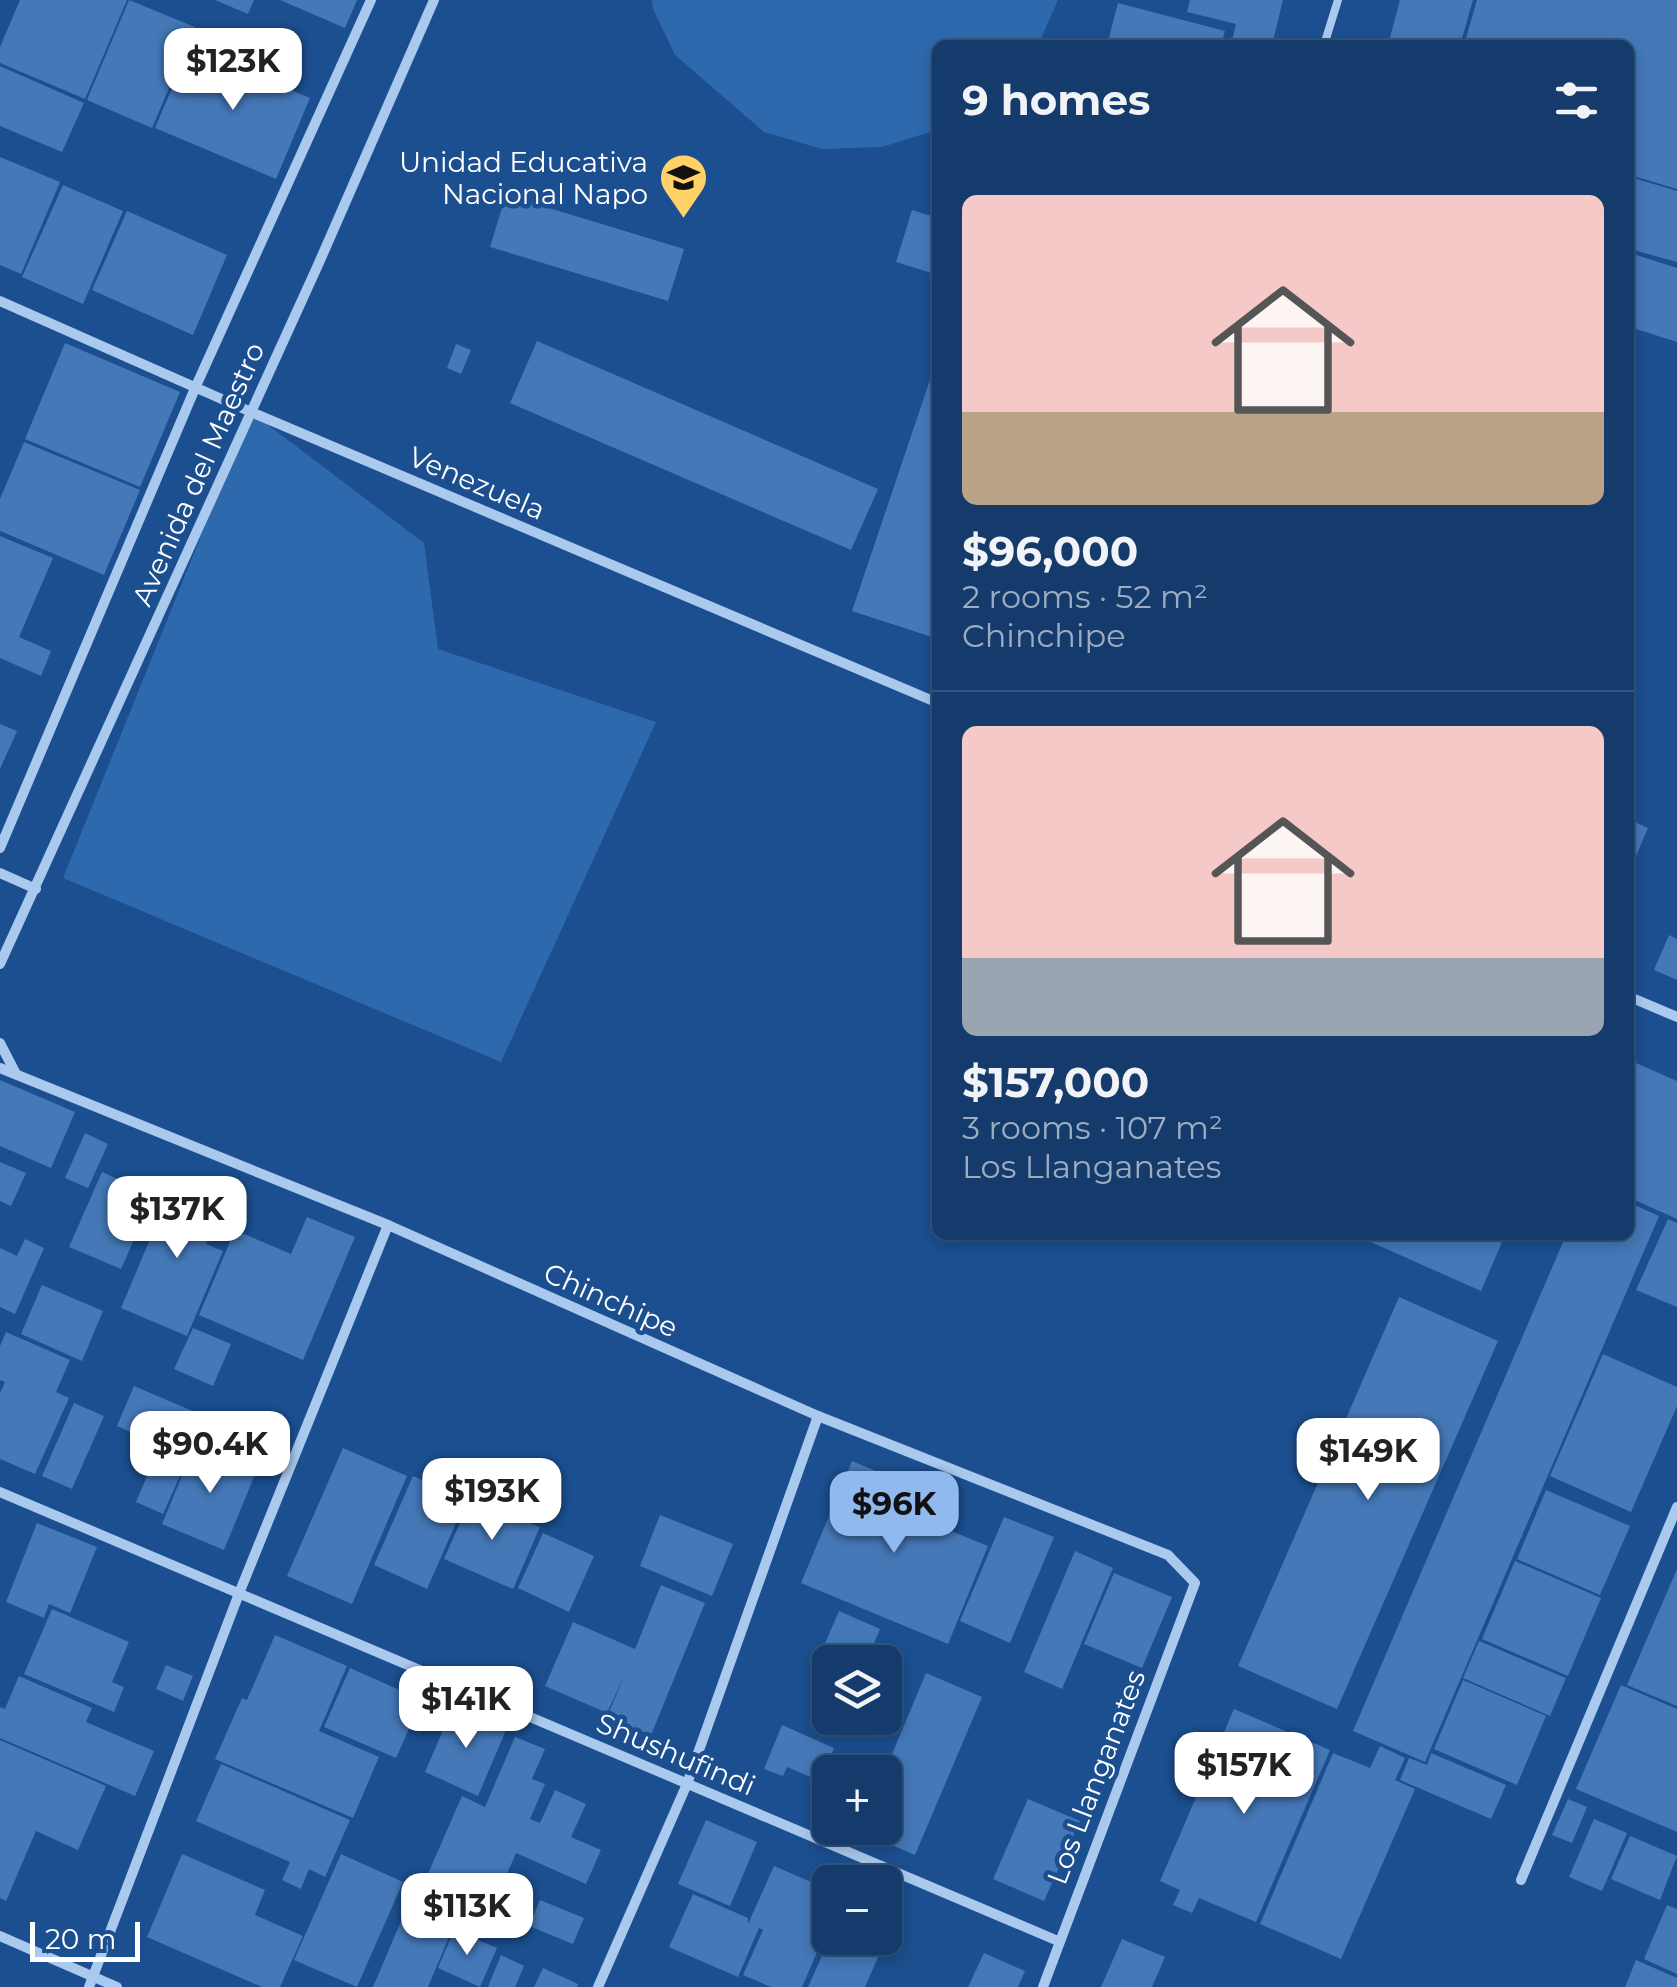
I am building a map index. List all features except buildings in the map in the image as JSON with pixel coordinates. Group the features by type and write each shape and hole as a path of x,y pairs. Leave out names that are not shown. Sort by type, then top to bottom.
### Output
{"street":[{"path":"0,848 196,386 371,0"},
{"name":"Avenida del Maestro","path":"0,964 434,0"},
{"name":"Venezuela","path":"0,301 251,412 932,700"},
{"path":"0,873 36,889"},
{"path":"1634,999 1677,1017"},
{"path":"0,1043 16,1075"},
{"name":"Chinchipe","path":"0,1068 388,1226 818,1416 1168,1555 1195,1584"},
{"path":"92,1982 240,1592 388,1226"},
{"path":"598,1987 687,1784 818,1416"},
{"name":"Shushufindi","path":"0,1492 1058,1942"},
{"path":"1521,1880 1677,1506"},
{"name":"Los Llanganates","path":"1043,1987 1195,1584"},
{"path":"0,1936 92,1982 117,1987"}],"lane":[{"path":"1326,40 1338,0"}],"shaded area":[{"path":"652,0 1058,0 1040,40 932,40 932,132 882,147 822,149 764,132 675,55"},
{"path":"251,412 424,543 438,649 656,722 501,1062 63,878"}],"place":[{"name":"Unidad Educativa Nacional Napo","path":"683,220"}]}
